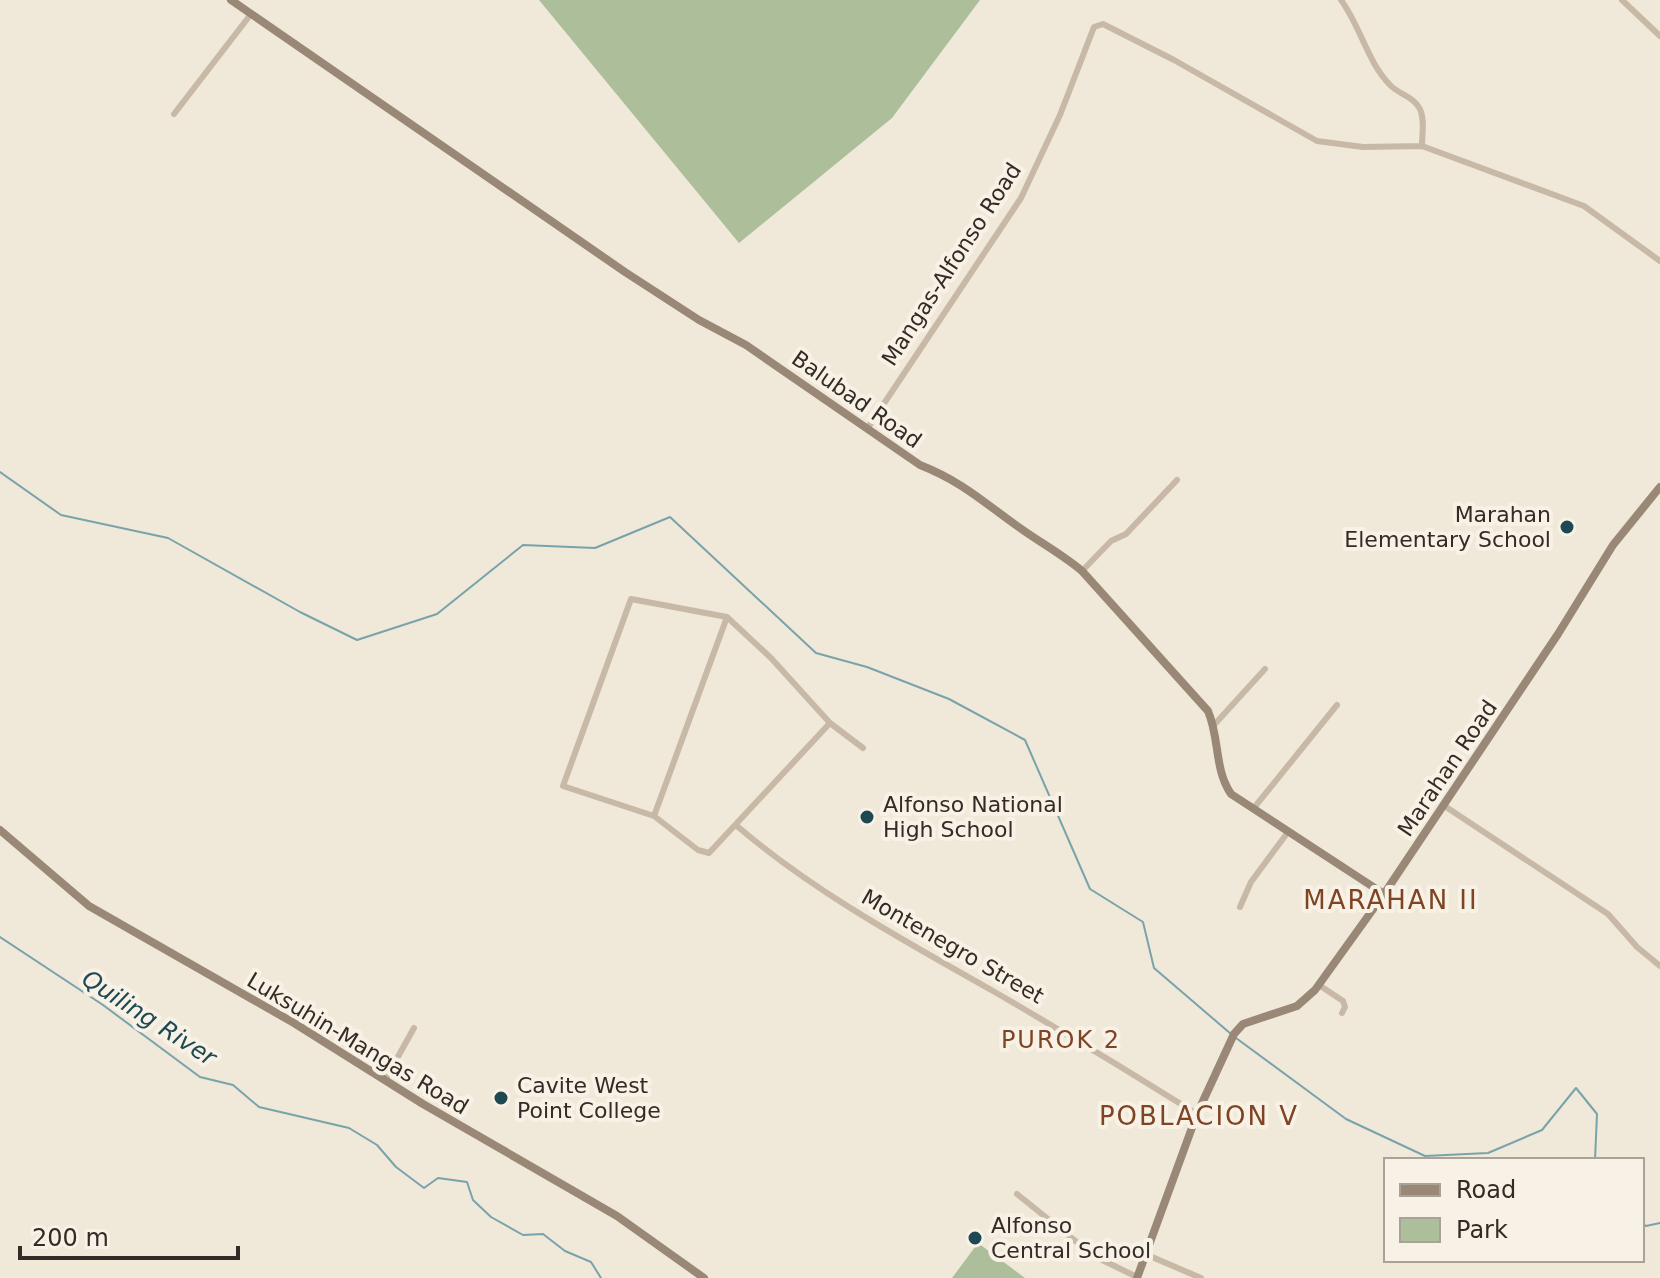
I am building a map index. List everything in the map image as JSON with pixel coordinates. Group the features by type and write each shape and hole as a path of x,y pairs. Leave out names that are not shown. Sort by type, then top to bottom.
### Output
{"main road":[{"name":"Balubad Road","path":"231,0 625,272 699,320 746,345 920,465 951,477 1021,529 1064,556 1082,571 1208,711 1214,725 1220,772 1231,794 1384,894"},
{"name":"Marahan Road","path":"1197,1114 1225,1051 1243,1024 1297,1006 1319,985 1384,894 1559,633 1613,545 1660,487"},
{"name":"Luksuhin-Mangas Road","path":"0,830 89,906 294,1023 617,1216 704,1278"},
{"path":"1137,1277 1197,1114"}],"street":[{"path":"1341,0 1363,39 1373,65 1393,88 1420,108 1422,146"},
{"path":"1622,0 1660,36"},
{"path":"174,114 251,14"},
{"name":"Mangas-Alfonso Road","path":"867,429 1021,198 1060,115 1094,27 1103,24 1174,60 1317,141 1328,145 1363,147 1422,146 1584,206 1660,261"},
{"path":"1082,571 1111,541 1126,534 1177,480"},
{"path":"830,723 737,826 714,849 704,853 654,816 563,786 631,599 727,617 771,658 830,723 863,748"},
{"path":"654,816 727,617"},
{"path":"1214,725 1265,669"},
{"path":"1253,809 1337,705"},
{"path":"1443,805 1608,914 1637,947 1660,966"},
{"name":"Montenegro Street","path":"737,826 773,857 864,916 1078,1040 1197,1114"},
{"path":"1240,907 1251,882 1288,832"},
{"path":"1319,985 1343,1001 1345,1007 1342,1013"},
{"path":"385,1080 414,1028"},
{"path":"1017,1194 1094,1256 1137,1277"},
{"path":"1145,1254 1201,1278"}],"green space":[{"path":"539,0 980,0 892,118 739,243"},
{"path":"978,1243 1025,1278 952,1278"}],"waterway":[{"path":"0,472 61,515 168,538 300,612 357,640 437,614 523,545 595,548 670,517 816,653 867,667 949,699 1025,740 1090,889 1143,922 1154,968 1231,1034"},
{"name":"Quiling River","path":"0,937 103,1005 200,1077 233,1085 259,1107 349,1128 377,1145 396,1167 424,1188 438,1178 467,1182 473,1200 491,1217 523,1235 543,1234 565,1251 591,1262 601,1278"},
{"path":"1236,1038 1346,1119 1425,1156 1488,1153 1542,1130 1576,1088 1597,1114 1595,1158"},
{"path":"1644,1224 1660,1223"}],"place":[{"name":"Marahan Elementary School","path":"1567,527"},
{"name":"Alfonso National High School","path":"867,817"},
{"name":"Cavite West Point College","path":"501,1098"},
{"name":"Alfonso Central School","path":"975,1238"}],"district":[{"name":"MARAHAN II","path":"1391,900"},
{"name":"PUROK 2","path":"1061,1040"},
{"name":"POBLACION V","path":"1199,1116"}]}
